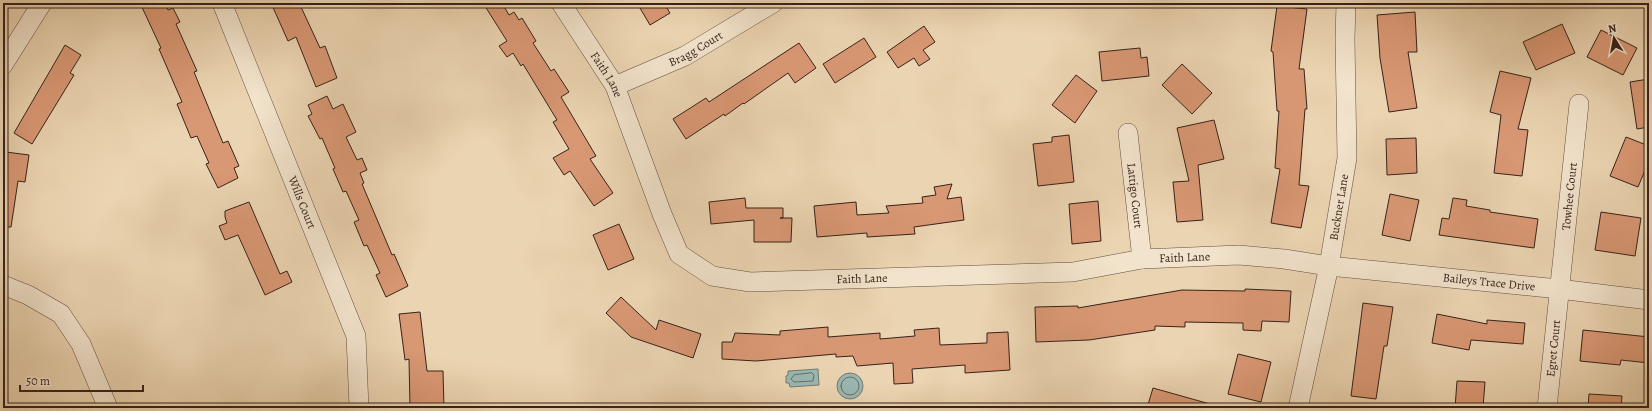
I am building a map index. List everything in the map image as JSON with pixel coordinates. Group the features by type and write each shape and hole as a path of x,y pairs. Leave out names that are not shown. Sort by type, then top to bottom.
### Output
{"street":[{"path":"3,65 42,3"},
{"name":"Wills Court","path":"222,3 356,336 359,408"},
{"name":"Faith Lane","path":"561,3 615,86 662,214 679,254 712,276 750,282 1073,272 1142,259 1239,255 1284,259 1329,266"},
{"name":"Bragg Court","path":"615,86 685,56 773,3"},
{"name":"Buckner Lane","path":"1298,408 1329,266 1347,158 1345,38 1346,3"},
{"name":"Towhee Court","path":"1559,289 1579,104"},
{"name":"Lattigo Court","path":"1128,132 1142,259"},
{"name":"Baileys Trace Drive","path":"1329,266 1559,289 1649,300"},
{"path":"3,286 28,295 61,314 81,344 108,408"},
{"name":"Egret Court","path":"1547,408 1559,289"}],"water":[{"path":"818,369 819,385 790,387 789,383 786,383 788,371"},
{"path":"850,373 859,377 863,386 859,395 850,399 841,395 837,386 841,377"}],"building":[{"path":"140,3 164,3 168,10 173,8 180,22 176,24 197,71 194,72 223,143 228,141 239,166 234,168 238,178 218,188 206,164 209,163 197,136 191,138 177,104 182,102 159,49 161,48"},
{"path":"271,3 297,3 299,7 301,7 320,48 325,46 337,78 316,87 296,37 288,41"},
{"path":"483,3 502,3 509,15 514,12 519,20 522,18 536,41 533,43 551,71 554,69 569,92 561,97 596,156 590,159 613,193 594,206 570,171 564,175 553,158 569,149 553,122 557,120 523,64 521,66 513,53 507,57 499,46 507,41"},
{"path":"637,3 664,3 670,13 650,25"},
{"path":"1277,6 1307,9 1299,69 1304,69 1307,109 1305,109 1299,185 1309,186 1301,228 1271,223 1280,169 1275,168 1279,111 1277,111 1273,52 1271,51"},
{"path":"1415,12 1417,52 1408,52 1417,108 1389,112 1380,58 1377,15"},
{"path":"1562,24 1575,53 1536,70 1523,42"},
{"path":"924,26 935,42 923,50 930,59 919,66 914,58 898,68 887,52"},
{"path":"1601,30 1637,48 1623,75 1587,57"},
{"path":"864,38 876,57 835,83 823,64"},
{"path":"799,43 816,68 795,83 788,73 744,104 743,103 725,116 724,114 686,139 673,119 706,98 709,102"},
{"path":"65,45 81,55 70,73 74,75 32,144 14,133"},
{"path":"1140,48 1141,58 1147,57 1149,76 1102,81 1099,52"},
{"path":"1182,64 1212,93 1192,114 1162,85"},
{"path":"1500,71 1531,78 1518,129 1528,130 1522,176 1494,173 1501,115 1490,112"},
{"path":"1076,75 1097,91 1075,123 1052,105"},
{"path":"1649,79 1649,127 1637,129 1630,82"},
{"path":"327,96 333,109 343,104 356,132 346,137 357,160 362,158 367,170 360,173 364,183 362,184 392,255 394,254 408,286 386,297 376,275 380,273 367,245 364,246 354,222 359,220 346,191 343,192 333,169 335,168 322,138 320,139 308,116 312,114 308,105"},
{"path":"1214,120 1224,159 1198,165 1203,220 1177,222 1173,182 1189,181 1177,128"},
{"path":"1069,135 1074,182 1038,186 1033,144 1052,142 1052,137"},
{"path":"1626,137 1649,146 1649,161 1638,187 1610,176"},
{"path":"1416,138 1417,173 1387,175 1386,139"},
{"path":"6,152 29,155 25,182 18,181 11,227 3,227 3,169"},
{"path":"952,184 947,199 961,197 964,220 914,227 915,234 867,237 867,233 817,237 814,206 856,202 857,215 889,213 886,206 923,203 922,197 936,195 934,187"},
{"path":"1390,194 1419,200 1410,241 1382,235"},
{"path":"745,198 746,208 783,208 783,218 792,218 791,242 754,242 754,220 711,224 709,202"},
{"path":"1453,198 1467,200 1466,206 1490,210 1490,212 1538,219 1534,248 1439,235 1442,218 1449,219"},
{"path":"1098,201 1101,241 1072,244 1069,204"},
{"path":"249,202 280,274 287,271 292,282 265,295 238,235 225,240 219,226 227,223 225,211"},
{"path":"1601,212 1641,218 1635,256 1595,250"},
{"path":"619,224 634,259 608,270 593,235"},
{"path":"1245,289 1291,291 1289,322 1262,321 1261,331 1243,330 1243,323 1185,322 1185,327 1155,326 1155,330 1089,340 1036,342 1035,307 1078,306 1078,308 1182,290 1245,291"},
{"path":"621,297 656,330 659,320 701,334 693,358 631,337 606,313"},
{"path":"1363,303 1393,307 1387,346 1384,346 1376,399 1351,396"},
{"path":"420,312 427,371 443,371 444,408 410,408 409,359 405,360 399,314"},
{"path":"1437,314 1487,324 1487,320 1525,323 1523,344 1471,340 1469,350 1432,343"},
{"path":"828,327 828,337 880,333 880,339 915,336 914,330 939,328 940,345 987,343 987,333 1008,332 1010,370 965,373 965,365 912,369 913,383 894,384 893,363 857,366 853,356 836,357 836,354 756,361 722,359 722,342 732,342 735,333 780,335 780,331"},
{"path":"1583,330 1649,337 1649,363 1621,360 1620,365 1580,361"},
{"path":"1238,354 1271,362 1261,402 1228,394"},
{"path":"1457,381 1485,382 1483,408 1455,408"},
{"path":"1153,388 1210,404 1210,408 1147,408"},
{"path":"1589,394 1622,396 1621,408 1588,408"}]}
